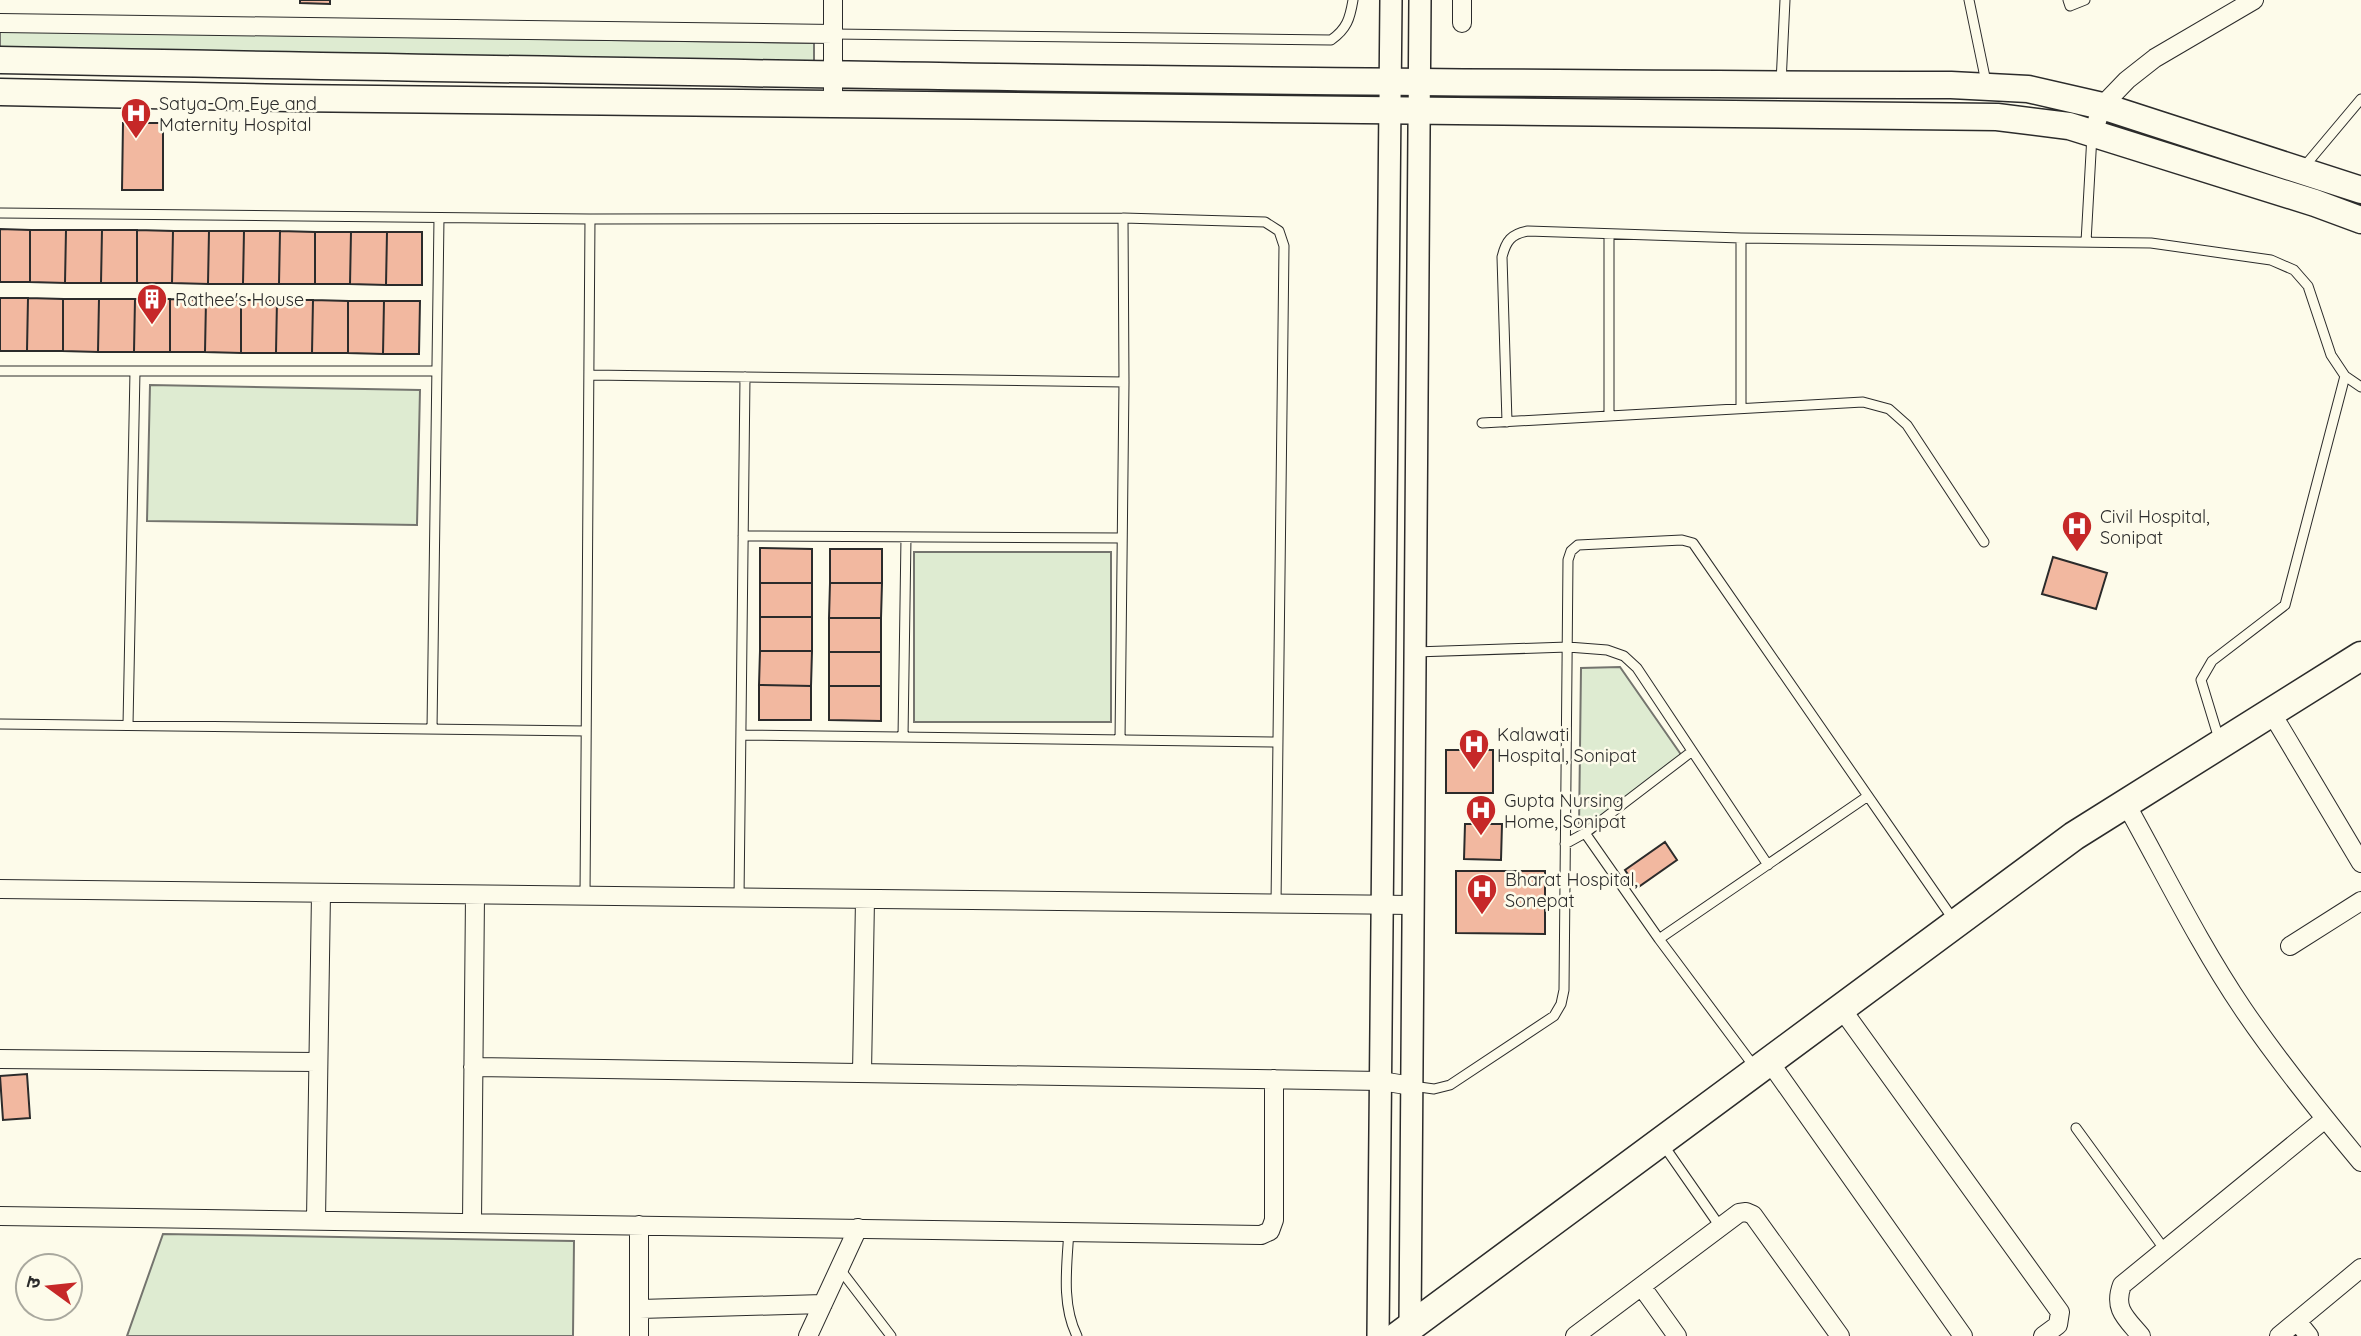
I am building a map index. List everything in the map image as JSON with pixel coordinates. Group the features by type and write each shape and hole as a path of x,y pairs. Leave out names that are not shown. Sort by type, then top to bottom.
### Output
{"highway":[{"path":"1404,1331 2074,836 2361,656"}],"main road":[{"path":"0,60 834,76 2028,89 2102,106 2361,190"},
{"path":"0,92 289,98 1997,117 2069,126 2361,220"}],"street":[{"path":"833,0 834,104"},
{"path":"1378,1336 1391,0"},
{"path":"1404,1331 1412,1086 1420,0"},
{"path":"1462,0 1462,23"},
{"path":"2092,133 2102,106 2127,80 2155,58 2254,0"},
{"path":"0,23 833,34"},
{"path":"2272,712 2361,863"},
{"path":"2126,804 2242,1007 2361,1163"},
{"path":"0,890 1413,905"},
{"path":"316,1220 321,893"},
{"path":"472,1222 475,895"},
{"path":"862,1073 865,899"},
{"path":"2290,946 2361,901"},
{"path":"1841,1008 2060,1312 2058,1325 2043,1336"},
{"path":"0,1059 318,1062"},
{"path":"1763,1066 1964,1336"},
{"path":"473,1067 1381,1080 1412,1086"},
{"path":"0,1216 1069,1230 1261,1235 1270,1231 1274,1220 1274,1079"},
{"path":"2141,1336 2120,1310 2117,1299 2122,1285 2325,1119"},
{"path":"1574,1336 1739,1213 1746,1212 1753,1215 1840,1336"},
{"path":"639,1225 639,1336"},
{"path":"808,1336 858,1228"},
{"path":"2279,1336 2361,1268"},
{"path":"1642,1287 1677,1336"},
{"path":"640,1309 822,1304"},
{"path":"2297,1321 2309,1336"}],"lane":[{"path":"833,34 1331,40 1343,32 1353,0"},
{"path":"1780,85 1785,0"},
{"path":"2068,0 2070,6 2085,0"},
{"path":"1972,1 1987,88"},
{"path":"2302,169 2361,99"},
{"path":"2087,242 2092,133"},
{"path":"0,213 590,219 1123,218 1265,222 1279,231 1284,246 1276,904"},
{"path":"432,729 439,218"},
{"path":"1120,740 1123,218"},
{"path":"585,896 590,219"},
{"path":"1507,422 1502,257 1506,242 1516,233 1528,231 2151,243 2271,260 2294,271 2308,286 2331,355 2345,376 2361,387"},
{"path":"1609,233 1609,416"},
{"path":"1741,237 1741,408"},
{"path":"0,371 437,371"},
{"path":"128,725 135,371"},
{"path":"589,375 1124,382"},
{"path":"2221,744 2201,680 2212,661 2285,605 2345,376"},
{"path":"739,898 745,377"},
{"path":"1482,423 1863,402 1889,409 1907,425 1984,542"},
{"path":"743,536 1122,538"},
{"path":"903,737 906,537"},
{"path":"1412,1086 1434,1089 1450,1085 1554,1016 1561,1004 1564,990 1568,560 1571,551 1578,545 1682,540 1693,543 1956,924"},
{"path":"1415,652 1568,647 1607,650 1624,656 1637,668 1690,752 1768,865"},
{"path":"0,723 586,731"},
{"path":"741,735 1278,742"},
{"path":"1565,844 1585,832 1690,752"},
{"path":"1659,939 1868,796"},
{"path":"1585,832 1659,939 1763,1066"},
{"path":"2076,1128 2165,1250"},
{"path":"1661,1142 1721,1228"},
{"path":"1069,1230 1066,1284 1072,1326 1077,1336"},
{"path":"839,1268 891,1336"}],"green space":[{"path":"0,31 814,43 814,66 0,54"},
{"path":"150,385 420,390 417,525 147,521"},
{"path":"914,552 1111,552 1111,722 914,722"},
{"path":"1620,667 1682,756 1593,833 1579,828 1581,668"},
{"path":"163,1234 574,1241 573,1336 127,1336"}],"building":[{"path":"300,0 330,0 330,4 300,3"},
{"path":"123,123 163,123 163,190 122,190"},
{"path":"0,229 30,230 30,282 0,282"},
{"path":"30,230 66,230 65,283 30,282"},
{"path":"66,230 102,230 101,283 65,283"},
{"path":"102,230 137,230 137,283 101,283"},
{"path":"137,230 173,231 172,283 137,283"},
{"path":"173,231 209,231 208,284 172,283"},
{"path":"209,231 244,231 243,284 208,284"},
{"path":"244,231 280,231 279,284 243,284"},
{"path":"280,231 315,232 315,284 279,284"},
{"path":"315,232 351,232 350,284 315,284"},
{"path":"351,232 387,232 386,285 350,284"},
{"path":"387,232 422,232 422,285 386,285"},
{"path":"0,298 28,298 27,351 0,351"},
{"path":"28,298 63,299 63,351 27,351"},
{"path":"63,299 99,299 98,352 63,351"},
{"path":"99,299 135,299 134,352 98,352"},
{"name":"Rathee's House","path":"135,299 170,299 170,352 134,352"},
{"path":"170,299 206,300 205,352 170,352"},
{"path":"206,300 241,300 241,353 205,352"},
{"path":"241,300 277,300 276,353 241,353"},
{"path":"277,300 313,300 312,353 276,353"},
{"path":"313,300 348,301 348,353 312,353"},
{"path":"348,301 384,301 383,354 348,353"},
{"path":"384,301 420,301 419,354 383,354"},
{"path":"760,548 812,549 812,583 760,583"},
{"path":"830,549 882,549 882,583 830,583"},
{"path":"2053,557 2107,573 2096,609 2042,594"},
{"path":"760,583 812,583 812,617 760,617"},
{"path":"830,583 882,583 881,618 829,618"},
{"path":"760,617 812,617 812,651 760,651"},
{"path":"829,618 881,618 881,652 829,652"},
{"path":"760,651 812,651 811,686 759,685"},
{"path":"829,652 881,652 881,686 829,686"},
{"path":"759,685 811,686 811,720 759,720"},
{"path":"829,686 881,686 881,721 829,720"},
{"path":"1446,750 1493,750 1493,793 1446,793"},
{"path":"1465,824 1502,824 1501,860 1464,859"},
{"path":"1665,842 1677,860 1637,888 1625,870"},
{"path":"1456,871 1545,871 1545,934 1456,933"},
{"path":"27,1074 30,1118 3,1120 0,1076"}],"place":[{"name":"Satya-Om Eye and Maternity Hospital","path":"136,140"},
{"name":"Rathee's House","path":"152,326"},
{"name":"Civil Hospital, Sonipat","path":"2077,553"},
{"name":"Kalawati Hospital, Sonipat","path":"1474,771"},
{"name":"Gupta Nursing Home, Sonipat","path":"1481,837"},
{"name":"Bharat Hospital, Sonepat","path":"1482,916"}]}
